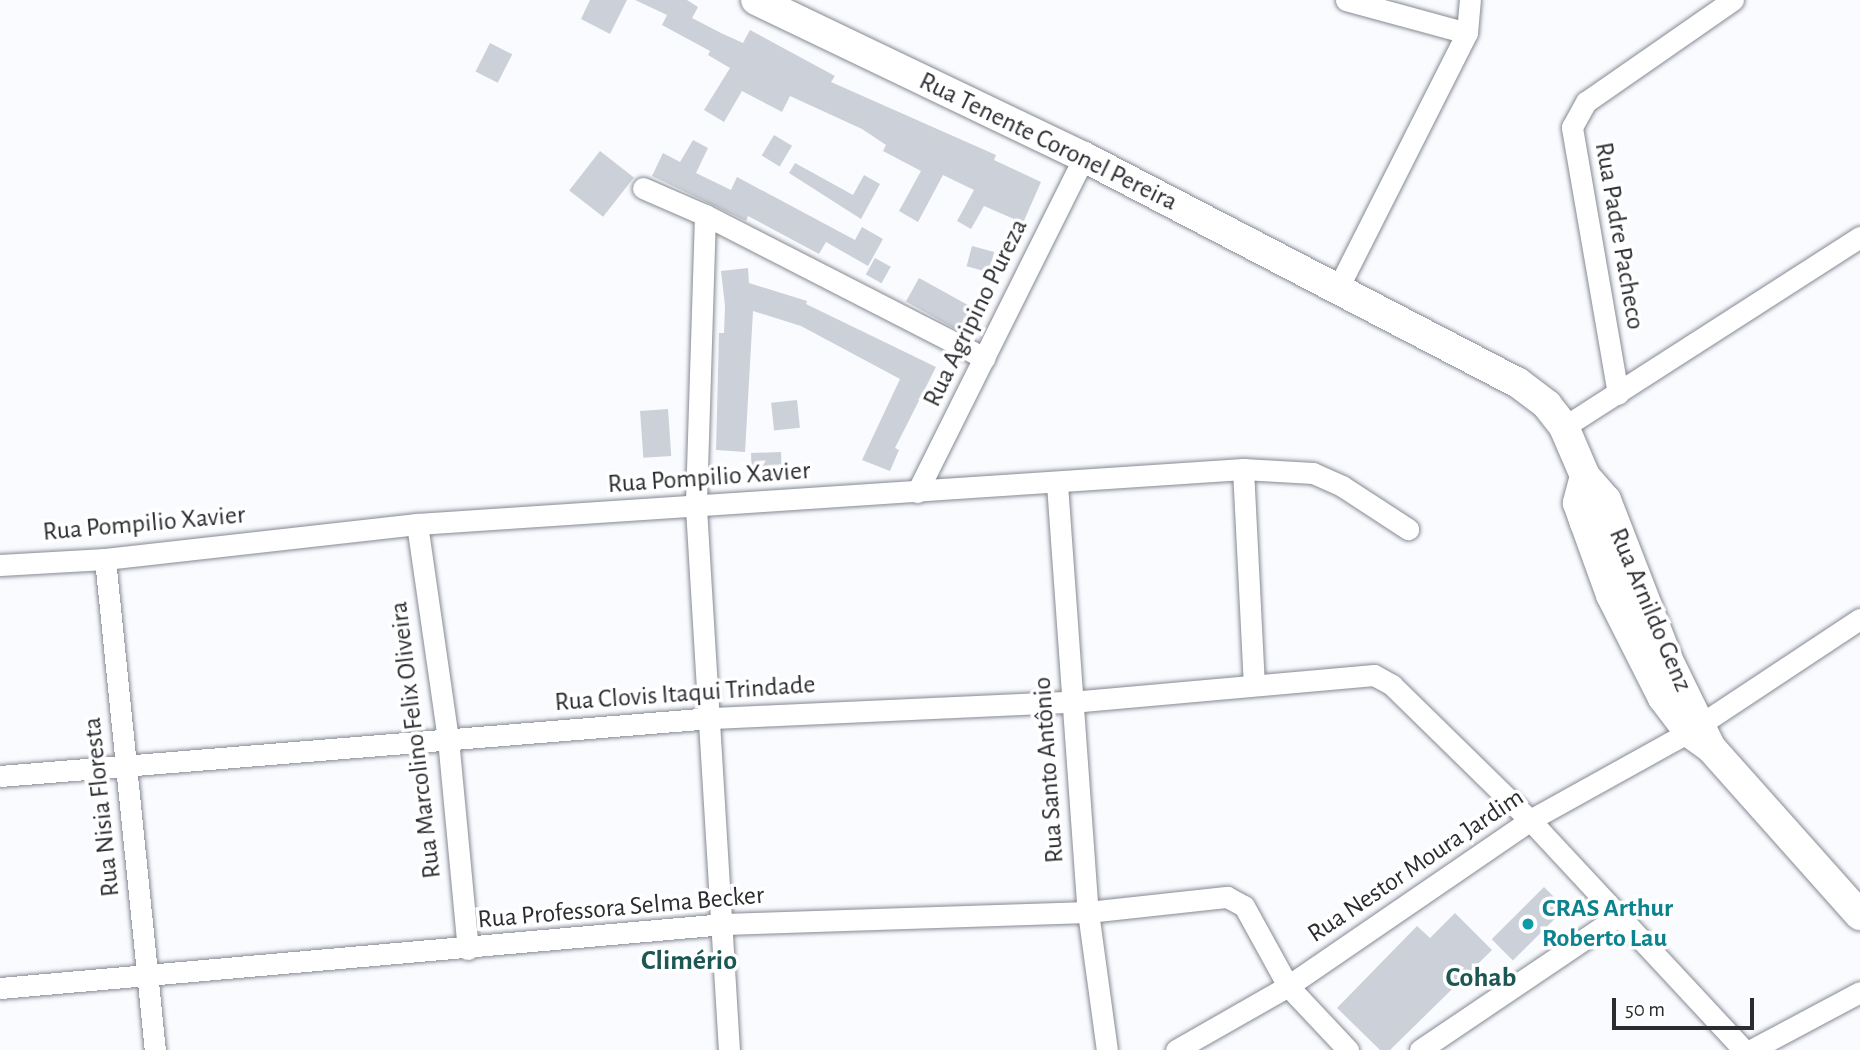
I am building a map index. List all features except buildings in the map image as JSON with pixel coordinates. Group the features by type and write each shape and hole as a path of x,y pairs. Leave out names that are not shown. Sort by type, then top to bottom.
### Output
{"main road":[{"name":"Rua Tenente Coronel Pereira","path":"756,0 1084,157 1517,382 1547,405 1564,427"},
{"name":"Rua Arnildo Genz","path":"1564,427 1585,476 1606,500 1668,660 1700,734 1860,915"}],"street":[{"path":"1346,0 1467,33"},
{"path":"1338,288 1467,33 1470,0"},
{"name":"Rua Padre Pacheco","path":"1618,394 1572,127 1586,102 1733,0"},
{"name":"Rua Agripino Pureza","path":"917,492 1084,157"},
{"path":"643,188 705,215 985,358"},
{"path":"705,215 696,508 712,718 729,1050"},
{"path":"1564,427 1860,237"},
{"path":"1243,468 1254,683"},
{"name":"Rua Pompilio Xavier","path":"0,565 105,559 417,524 1057,484 1243,468 1312,473 1342,486 1408,529"},
{"name":"Rua Santo Antônio","path":"1057,484 1088,912 1107,1050"},
{"name":"Rua Marcolino Felix Oliveira","path":"417,524 449,739 468,949"},
{"name":"Rua Nisia Floresta","path":"105,559 155,1050"},
{"name":"Rua Nestor Moura Jardim","path":"1176,1050 1288,986 1530,820 1700,734 1860,619"},
{"name":"Rua Clovis Itaqui Trindade","path":"0,776 712,718 1071,702 1254,683 1374,675 1392,685 1530,820"},
{"path":"1530,820 1744,1050"},
{"name":"Rua Professora Selma Becker","path":"0,988 148,978 724,924 1088,912 1227,897 1244,906 1288,986"},
{"path":"1420,1050 1619,916"},
{"path":"1288,986 1349,1050"},
{"path":"1751,1050 1860,992"}],"place":[{"name":"CRAS Arthur Roberto Lau","path":"1528,924"}],"district":[{"name":"Climério","path":"689,961"},
{"name":"Cohab","path":"1481,978"}]}
